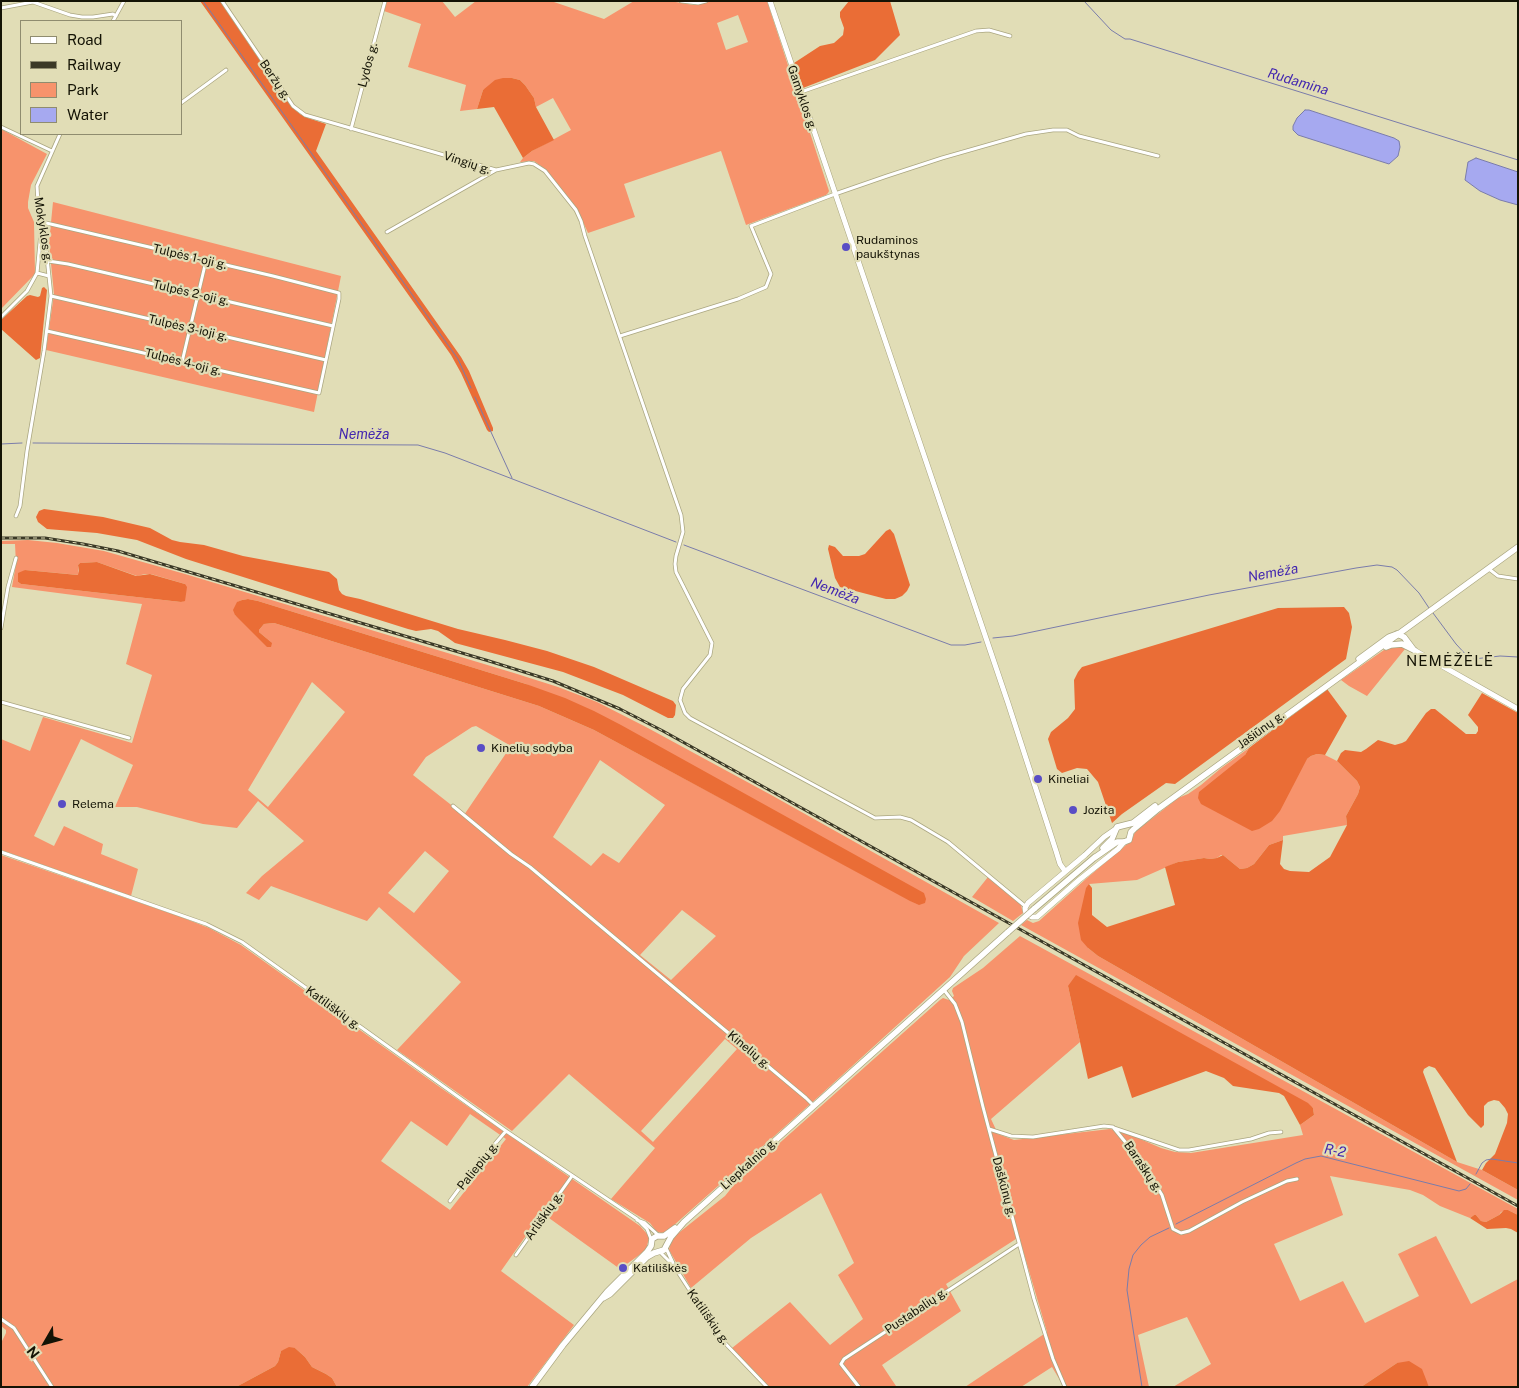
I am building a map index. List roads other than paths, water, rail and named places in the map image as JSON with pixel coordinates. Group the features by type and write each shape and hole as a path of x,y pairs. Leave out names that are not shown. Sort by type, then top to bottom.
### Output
{"highway":[{"name":"Jašiūnų g.","path":"1094,858 1121,841 1130,838 1131,832 1142,821 1518,547"},
{"path":"1404,637 1408,626"},
{"name":"Jašiūnų g.","path":"1117,827 1126,826 1136,820 1390,637 1397,634"},
{"path":"1397,634 1404,637 1414,650"},
{"path":"1397,634 1402,644"},
{"path":"1377,650 1391,645 1402,644 1414,650"},
{"path":"1126,826 1131,832"},
{"path":"1094,858 1114,835 1117,827"},
{"path":"1114,835 1121,841"},
{"name":"Liepkalnio g.","path":"603,1298 610,1294 647,1257 662,1249 684,1222 1008,932 1094,858"},
{"name":"Liepkalnio g.","path":"532,1387 611,1288 647,1252 654,1238 684,1222"},
{"path":"651,1244 653,1250 662,1249 665,1239 660,1236"}],"main road":[{"name":"Gamyklos g.","path":"770,1 1008,703 1060,864 1065,871"},
{"path":"1414,650 1518,709"},
{"path":"1117,827 1025,906 1025,911 1029,916 1037,917 1118,849 1121,841"}],"street":[{"path":"114,20 124,1"},
{"name":"Beržų g.","path":"222,1 293,106 305,115 351,129"},
{"name":"Lydos g.","path":"351,129 386,1"},
{"path":"681,1 698,3 706,1"},
{"path":"1,8 33,2 82,17 113,14 116,16"},
{"path":"800,92 976,31 989,30 1010,36"},
{"path":"182,102 226,70"},
{"path":"1,127 52,152"},
{"name":"Vingių g.","path":"351,129 496,170"},
{"path":"620,336 738,299 766,287 771,274 752,226 835,194 942,158 1026,134 1053,130 1067,130 1079,136 1158,156"},
{"name":"Mokyklos g.","path":"16,516 20,506 27,451 48,331 51,296 37,186 60,135"},
{"path":"496,170 529,163 534,164 545,171 576,210 581,220 681,515 683,532 676,556 676,572 712,643 710,655 683,689 680,700 685,713 690,718 868,815 875,818 900,817 911,820 948,842 1025,906"},
{"name":"Vingių g.","path":"387,232 496,170"},
{"path":"1,317 27,291 36,273 42,222"},
{"name":"Tulpės 1-oji g.","path":"42,222 339,293 333,326"},
{"name":"Tulpės 2-oji g.","path":"48,261 68,264 333,326"},
{"path":"182,362 206,261"},
{"path":"36,273 49,276"},
{"name":"Tulpės 3-ioji g.","path":"51,296 326,360"},
{"path":"326,360 333,326"},
{"name":"Tulpės 4-oji g.","path":"48,331 319,393 326,360"},
{"path":"1,628 8,587 16,558"},
{"path":"1488,568 1498,576 1518,579"},
{"path":"1,702 129,738"},
{"name":"Kinelių g.","path":"453,806 511,854 530,867 814,1106"},
{"name":"Katiliškių g.","path":"1,852 206,924 242,942 506,1131 645,1223 660,1236"},
{"name":"Daškūnų g.","path":"944,989 955,1004 962,1022 1019,1244 1053,1360 1065,1387"},
{"path":"989,1128 1012,1136 1033,1137 1104,1126 1179,1150 1189,1150 1281,1132"},
{"name":"Baraškų g.","path":"1113,1128 1140,1160 1156,1185 1162,1195 1173,1230 1178,1232 1189,1231 1242,1202 1287,1181 1297,1179"},
{"name":"Paliepių g.","path":"450,1201 476,1166 506,1131"},
{"name":"Arliškių g.","path":"516,1255 572,1176"},
{"name":"Katiliškių g.","path":"637,1219 649,1232 651,1244"},
{"name":"Pustabalių g.","path":"859,1387 841,1364 844,1359 1019,1244"},
{"name":"Katiliškių g.","path":"662,1249 722,1340 767,1387"},
{"name":"Katiliškių g.","path":"662,1249 674,1266"},
{"path":"1,1319 14,1328 52,1387"}],"water":[{"path":"1305,110 1394,138 1399,141 1398,156 1389,164 1298,135 1293,130 1293,126 1297,118"},
{"path":"1476,158 1518,172 1518,205 1500,200 1480,191 1465,180 1468,162"}],"waterway":[{"path":"203,1 458,359 471,388"},
{"name":"Rudamina","path":"1084,1 1111,30 1125,39 1518,160"},
{"path":"475,397 512,478"},
{"name":"Nemėža","path":"1,444 22,443"},
{"name":"Nemėža","path":"33,443 418,445 445,453 676,542"},
{"name":"Nemėža","path":"684,545 951,645 981,642"},
{"name":"Nemėža","path":"993,638 1013,636 1209,595 1377,565 1392,567 1397,570 1419,593 1429,608"},
{"name":"Nemėža","path":"1433,613 1469,658 1518,657"},
{"name":"R-2","path":"1176,1224 1296,1163 1321,1156 1459,1191 1466,1189 1470,1184"},
{"name":"R-2","path":"1476,1174 1482,1163 1486,1160 1492,1159 1518,1163"},
{"name":"R-2","path":"1142,1387 1127,1290 1129,1269 1133,1255 1141,1245 1150,1237 1169,1228"}],"railway":[{"path":"1,538 45,538 118,551 553,681 620,709 663,731 1518,1206"}],"place":[{"name":"Rudaminos paukštynas","path":"846,247"},
{"name":"Kinelių sodyba","path":"481,748"},
{"name":"Kineliai","path":"1038,779"},
{"name":"Relema","path":"62,804"},
{"name":"Jozita","path":"1073,810"},
{"name":"Katiliškės","path":"623,1268"}],"district":[{"name":"NEMĖŽĖLĖ","path":"1450,661"}]}
